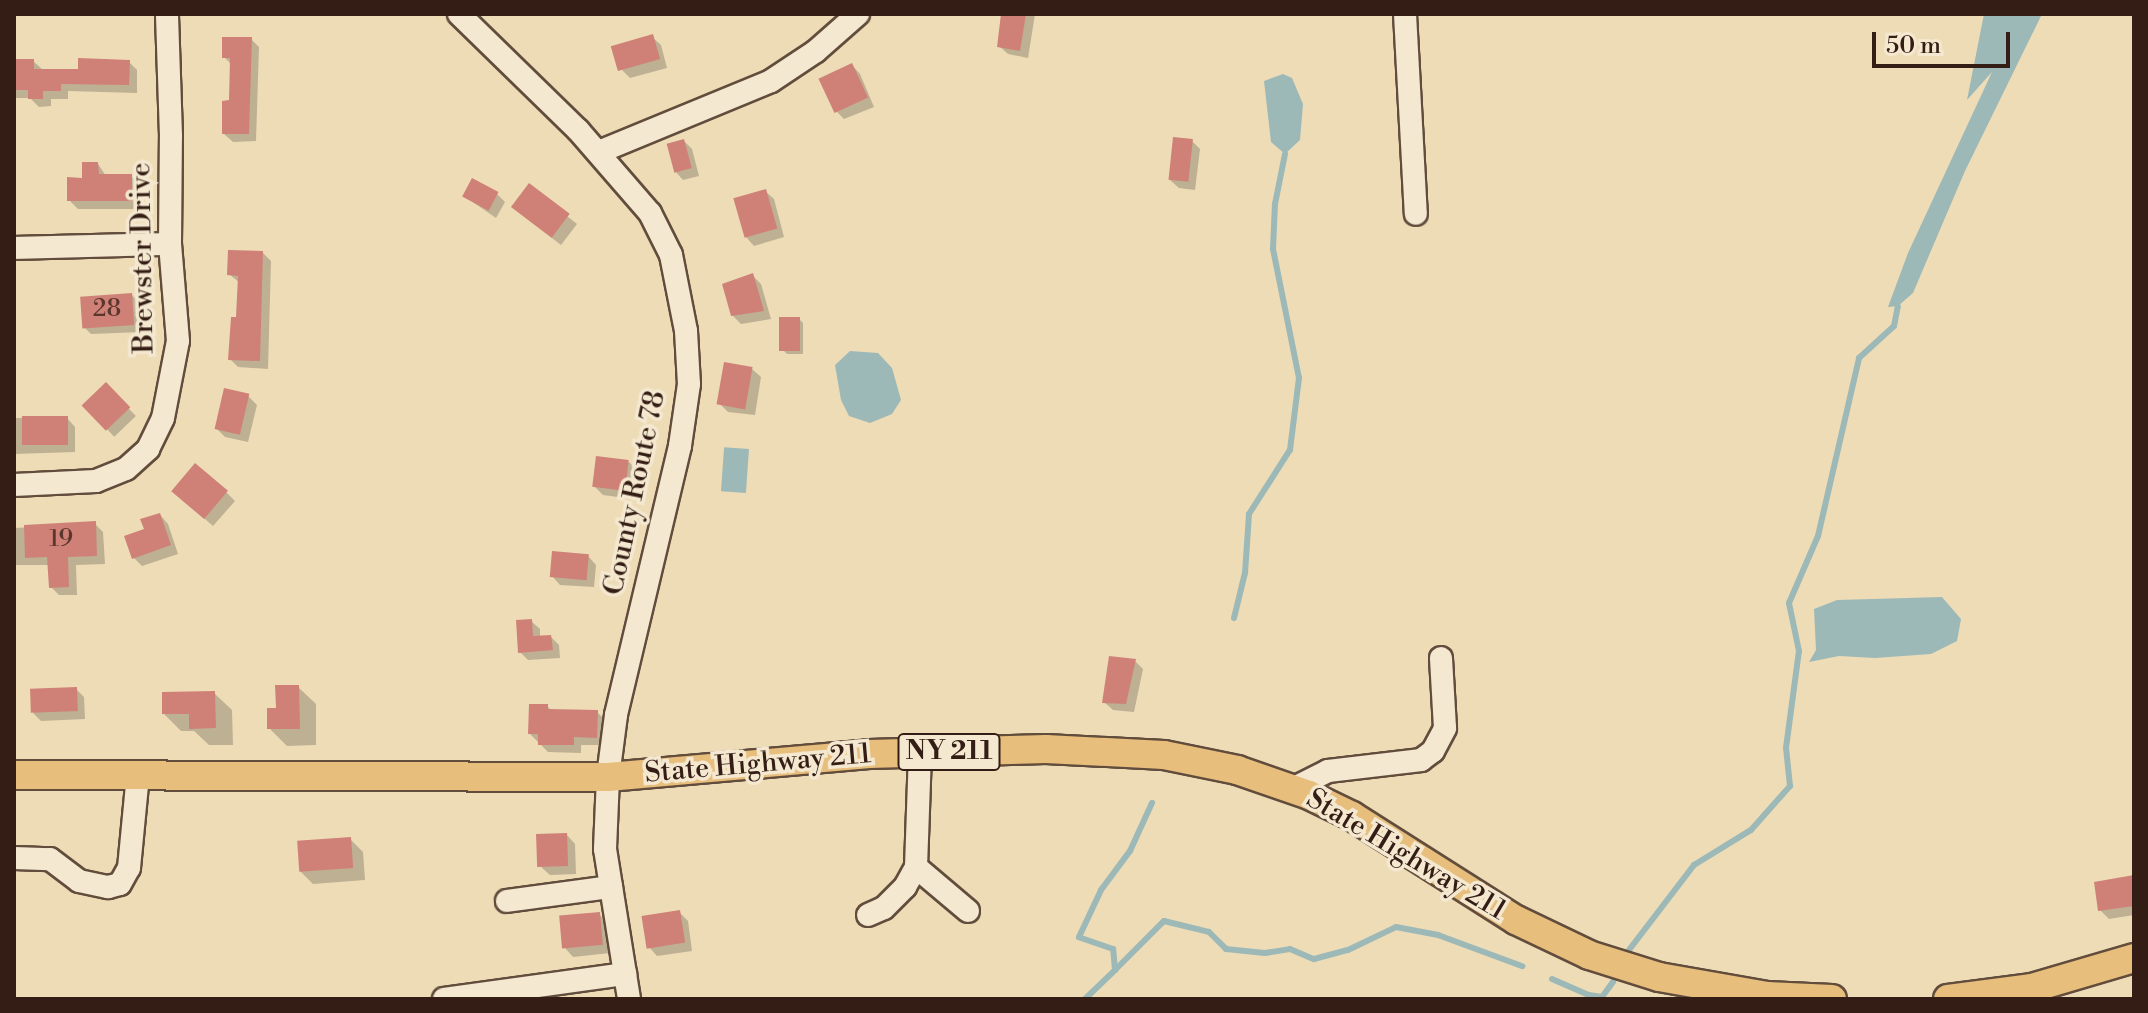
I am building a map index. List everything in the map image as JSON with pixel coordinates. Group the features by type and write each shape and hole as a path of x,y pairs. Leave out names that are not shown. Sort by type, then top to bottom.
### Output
{"main road":[{"name":"State Highway 211","path":"14,775 608,777 920,753 1046,749 1164,755 1237,770 1292,789 1352,816 1516,920 1589,955 1674,979 1767,996 1832,999"},
{"path":"1949,999 2032,988 2134,958"}],"street":[{"name":"Brewster Drive","path":"14,485 96,481 126,469 148,449 163,418 171,392 178,341 170,244 171,136 167,14"},
{"name":"County Route 78","path":"459,14 599,152 650,213 671,255 686,331 689,384 680,446 616,715 608,777 605,849 629,999"},
{"path":"599,152 771,81 816,51 858,14"},
{"path":"1405,14 1416,214"},
{"path":"14,248 170,244"},
{"path":"1292,789 1328,771 1421,760 1433,751 1445,728 1441,658"},
{"path":"868,915 884,908 905,887 916,867 920,753"},
{"path":"14,858 50,859 79,881 108,887 120,884 129,868 138,775"},
{"path":"916,867 968,911"},
{"path":"507,901 611,887"},
{"path":"444,999 581,990 625,974"}],"water":[{"path":"1984,14 2042,14 1965,171 1913,293 1898,306 1888,307 1908,253 1992,72 1967,100"},
{"path":"1283,74 1292,78 1303,104 1300,140 1285,154 1271,142 1264,81"},
{"path":"850,351 878,353 892,368 901,400 892,414 870,423 849,416 841,400 835,365"},
{"path":"724,447 749,449 746,493 721,491"},
{"path":"1942,597 1961,619 1957,641 1931,654 1875,658 1839,656 1809,662 1816,650 1814,609 1837,600"}],"building":[{"path":"1001,14 1026,14 1020,51 997,47"},
{"path":"653,34 660,59 618,71 611,46"},
{"path":"222,37 252,37 249,134 222,134 222,101 229,100 230,58 222,58"},
{"path":"78,58 130,60 129,85 61,84 61,91 43,91 43,99 28,99 28,90 14,90 14,59 34,59 34,69 78,69"},
{"path":"852,63 868,97 835,113 818,79"},
{"path":"1173,137 1193,139 1188,182 1169,180"},
{"path":"684,139 692,168 674,173 667,144"},
{"path":"82,162 98,162 99,174 132,174 132,201 67,201 67,177 82,178"},
{"path":"472,178 498,192 489,211 462,197"},
{"path":"529,183 570,214 552,238 511,207"},
{"path":"766,189 777,228 745,238 733,198"},
{"path":"228,250 263,251 260,361 228,360 231,317 236,317 238,276 227,275"},
{"path":"753,273 764,311 731,316 722,284"},
{"path":"132,293 134,325 82,329 80,297"},
{"path":"779,317 800,317 800,351 779,351"},
{"path":"724,362 753,367 745,409 717,404"},
{"path":"106,382 130,407 106,431 82,406"},
{"path":"224,388 249,394 240,435 215,429"},
{"path":"22,416 68,416 68,445 22,445"},
{"path":"596,456 629,460 625,491 592,487"},
{"path":"195,463 228,491 204,519 171,491"},
{"path":"160,513 171,545 132,559 124,536 144,529 140,519"},
{"path":"96,521 97,556 68,557 69,587 49,588 47,557 25,558 24,525"},
{"path":"552,551 589,554 587,580 550,577"},
{"path":"532,619 533,636 551,635 553,650 518,653 516,620"},
{"path":"1109,656 1136,659 1126,704 1102,703"},
{"path":"275,685 299,685 300,729 267,729 267,708 276,708"},
{"path":"77,687 78,711 31,713 30,689"},
{"path":"215,691 216,728 189,729 189,714 162,714 162,692"},
{"path":"529,704 548,704 548,709 598,710 597,738 574,737 574,745 538,745 538,734 528,734"},
{"path":"567,833 568,866 537,867 536,834"},
{"path":"351,837 353,868 299,872 297,841"},
{"path":"2134,875 2134,906 2098,911 2094,882"},
{"path":"680,910 685,943 647,949 641,916"},
{"path":"600,912 603,945 562,948 559,916"}],"waterway":[{"path":"1234,618 1245,573 1249,514 1290,450 1299,378 1273,249 1275,204 1285,154"},
{"path":"1629,950 1694,865 1751,830 1790,786 1786,748 1799,651 1789,603 1818,536 1859,358 1894,326 1898,306"},
{"path":"1085,999 1115,970 1113,949 1079,937 1101,890 1130,851 1152,803"},
{"path":"1115,970 1164,921 1209,932 1226,949 1265,953 1290,949 1314,959 1348,950 1396,927 1438,935 1522,966"},
{"path":"1552,979 1589,995 1602,997 1613,982"}]}
